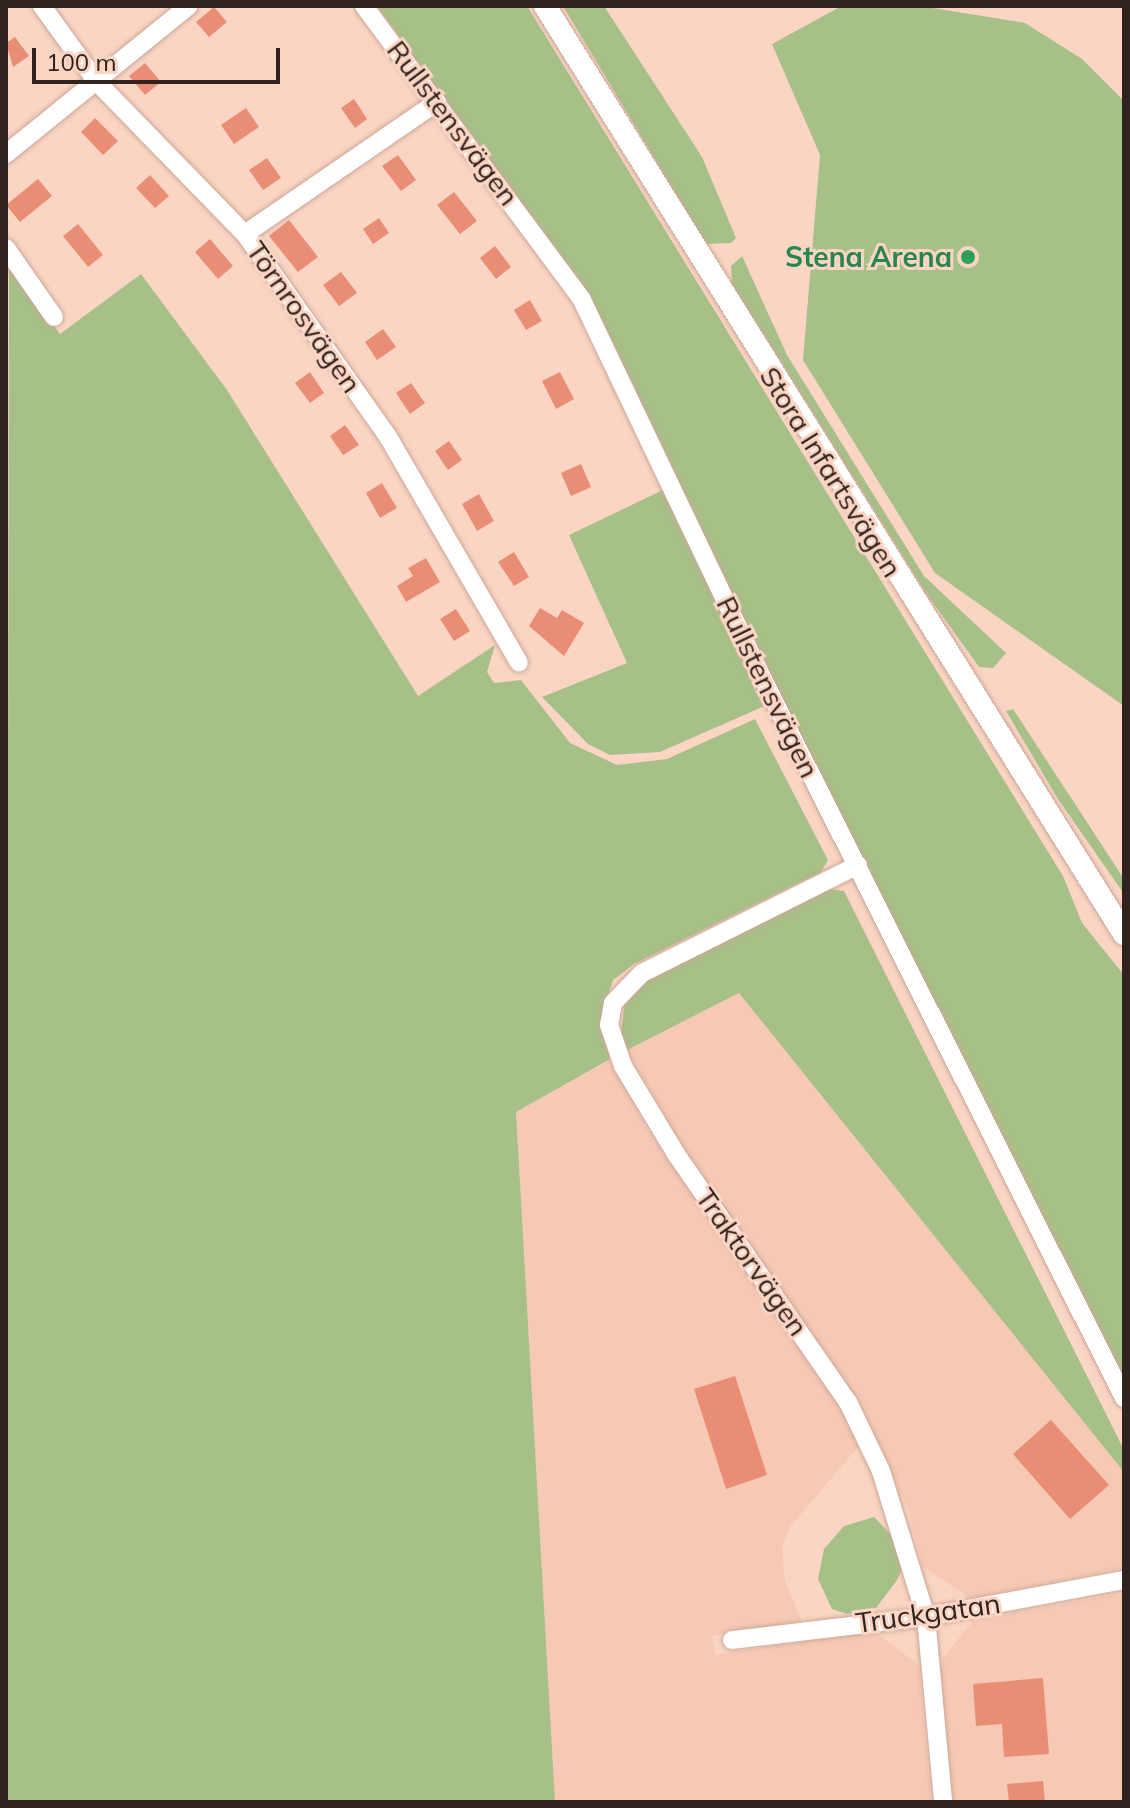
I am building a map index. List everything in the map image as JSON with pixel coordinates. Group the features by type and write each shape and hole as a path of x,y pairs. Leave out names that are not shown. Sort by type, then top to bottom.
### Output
{"main road":[{"name":"Stora Infartsvägen","path":"545,6 1124,934"}],"street":[{"name":"Törnrosvägen","path":"42,6 97,82 245,234 387,435 519,663"},
{"path":"6,154 189,6"},
{"name":"Rullstensvägen","path":"364,6 582,300 858,865 1124,1398"},
{"path":"245,234 437,102"},
{"path":"6,248 54,317"},
{"name":"Traktorvägen","path":"858,865 642,973 613,1003 609,1025 623,1066 676,1154 848,1402 900,1520 926,1617 943,1802"},
{"name":"Truckgatan","path":"732,1640 926,1617 1124,1580"}],"shaded area":[{"path":"739,993 1119,1459 1124,1472 1124,1568 970,1598 923,1567 908,1509 858,1401 692,1162 627,1050"},
{"path":"610,1059 647,1129 842,1409 859,1446 789,1528 782,1548 785,1580 802,1621 712,1636 715,1655 872,1630 919,1665 931,1802 555,1802 516,1112"},
{"path":"1124,1593 1124,1802 951,1802 940,1661 974,1620"}],"green space":[{"path":"377,6 527,6 1063,876 1082,923 1124,975 1124,1379 770,676 593,305"},
{"path":"563,6 604,6 702,157 736,238 731,243 706,244"},
{"name":"Stena Arena","path":"920,6 1025,23 1082,59 1124,101 1124,706 935,573 803,360 820,155 772,44 838,8"},
{"path":"742,256 787,355 924,576 1006,653 993,668 979,667 926,593 732,284 731,266"},
{"path":"9,266 60,334 141,274 227,390 418,696 495,645 487,672 494,683 521,680 570,743 617,765 667,759 755,719 828,860 821,872 634,964 613,980 600,1021 610,1059 516,1112 555,1802 6,1802"},
{"path":"665,489 767,705 660,752 610,755 588,744 542,697 627,663 569,535"},
{"path":"1013,709 1124,879 1124,894 1058,799 1006,711"},
{"path":"829,889 844,891 1124,1450 1124,1472 739,993 627,1050 621,1033 625,1000 649,978"},
{"path":"874,1517 895,1539 902,1569 897,1580 876,1608 847,1614 832,1609 818,1579 824,1549 844,1526"}],"building":[{"path":"214,7 227,22 209,37 196,22"},
{"path":"15,37 29,56 13,67 6,43"},
{"path":"145,63 161,82 145,95 129,76"},
{"path":"354,99 367,119 355,128 341,108"},
{"path":"246,108 259,127 234,144 221,125"},
{"path":"95,118 118,141 103,155 81,132"},
{"path":"398,155 416,180 401,191 382,166"},
{"path":"267,158 281,178 263,190 249,170"},
{"path":"150,175 169,196 155,208 136,188"},
{"path":"38,179 52,196 20,222 6,205"},
{"path":"454,192 477,221 460,234 437,205"},
{"path":"379,218 389,233 373,244 363,229"},
{"path":"289,220 318,257 298,272 269,236"},
{"path":"78,224 103,255 88,267 63,236"},
{"path":"210,239 233,266 218,279 195,252"},
{"path":"495,246 511,267 496,279 480,258"},
{"path":"341,272 357,293 339,306 323,285"},
{"path":"530,300 542,321 526,330 514,310"},
{"path":"383,329 396,347 377,360 365,342"},
{"path":"310,372 324,393 310,403 295,383"},
{"path":"560,372 574,399 556,409 542,381"},
{"path":"411,383 425,403 410,414 396,393"},
{"path":"345,425 359,445 343,455 330,436"},
{"path":"449,441 462,460 448,470 435,451"},
{"path":"581,464 591,487 571,496 561,473"},
{"path":"382,483 397,508 380,518 366,493"},
{"path":"479,494 494,521 477,531 462,504"},
{"path":"514,552 529,577 514,586 498,562"},
{"path":"426,558 440,582 406,602 397,586 413,576 408,568"},
{"path":"540,608 557,618 562,610 584,623 564,656 529,626"},
{"path":"456,609 470,631 454,641 440,619"},
{"path":"735,1376 767,1475 726,1489 694,1389"},
{"path":"1051,1420 1109,1485 1070,1519 1013,1454"},
{"path":"1043,1678 1049,1754 1004,1757 1002,1724 976,1726 973,1684"},
{"path":"1043,1781 1045,1802 1009,1802 1007,1784"}],"place":[{"name":"Stena Arena","path":"968,257"}]}
